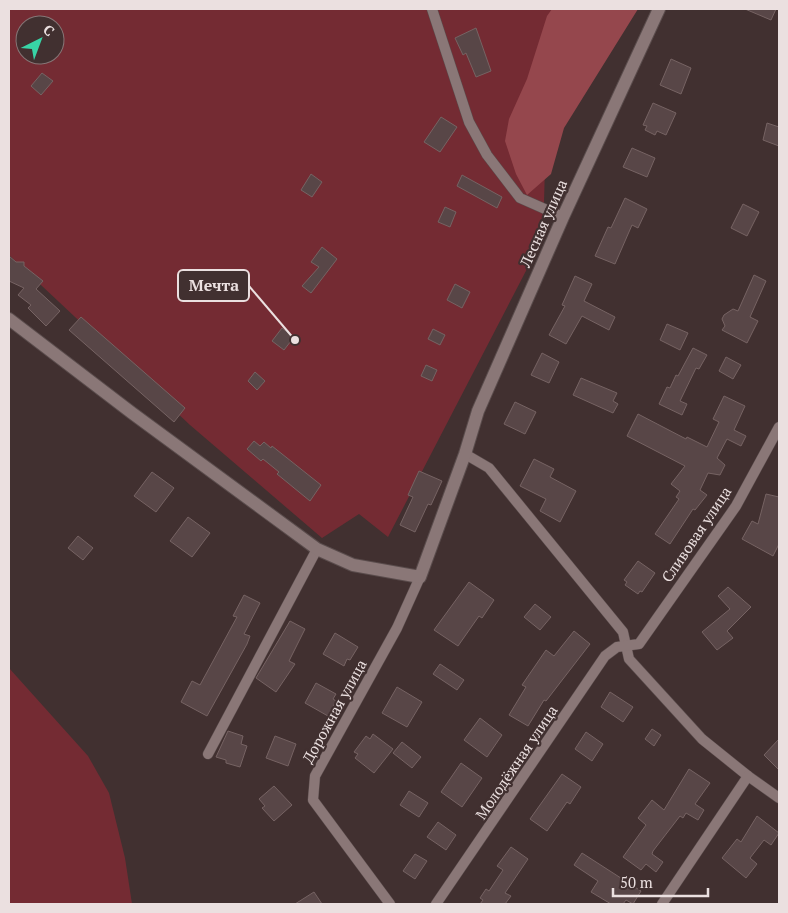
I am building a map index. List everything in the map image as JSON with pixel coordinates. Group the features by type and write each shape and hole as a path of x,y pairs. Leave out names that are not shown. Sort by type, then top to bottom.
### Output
{"street":[{"path":"432,9 469,122 487,155 520,198 563,217"},
{"name":"Лесная улица","path":"420,577 465,454 478,411 563,217 659,9"},
{"path":"9,319 132,414 317,549 353,565 420,577"},
{"name":"Сливовая улица","path":"626,646 639,644 736,506 779,427"},
{"path":"465,454 489,468 623,632 629,659 702,739 779,798"},
{"path":"208,754 317,549"},
{"name":"Дорожная улица","path":"390,904 313,800 315,776 397,628 420,577"},
{"name":"Молодёжная улица","path":"436,904 606,656 617,647 626,646"},
{"path":"662,904 748,776"}],"shaded area":[{"path":"9,9 582,9 546,131 543,238 388,537 359,514 322,538 190,425 9,255"},
{"path":"552,9 638,9 564,128 551,174 527,195 516,174 505,141 509,119 527,79 547,16"},
{"path":"9,668 88,756 109,793 125,858 132,904 9,904"}],"building":[{"path":"745,9 776,9 771,20"},
{"path":"476,28 491,71 476,77 466,53 463,55 455,38"},
{"path":"671,59 691,68 681,94 660,85"},
{"path":"42,73 53,81 41,95 31,86"},
{"path":"653,103 676,113 666,135 657,131 655,135 645,130 647,126 643,125"},
{"path":"441,117 457,127 440,152 424,142"},
{"path":"767,123 779,127 779,146 763,140"},
{"path":"632,148 655,158 647,177 623,167"},
{"path":"311,174 322,182 312,197 301,190"},
{"path":"462,175 502,197 497,208 457,186"},
{"path":"625,198 647,209 638,228 632,225 615,264 595,256 608,227 611,228"},
{"path":"743,204 759,212 747,236 731,228"},
{"path":"445,207 456,212 450,227 438,222"},
{"path":"322,247 337,259 311,293 302,286 319,267 311,262"},
{"path":"9,256 16,262 24,262 24,266 43,281 36,289 60,311 46,326 28,308 31,305 18,295 24,288 9,281"},
{"path":"754,275 766,281 750,317 758,321 747,343 722,330 725,326 722,319 724,315 733,309 738,311"},
{"path":"575,276 592,284 584,301 615,317 609,330 582,316 566,344 549,335 565,306 562,305"},
{"path":"455,284 470,292 462,308 447,300"},
{"path":"81,317 185,408 174,422 69,330"},
{"path":"667,324 688,333 680,350 660,340"},
{"path":"282,328 294,337 284,350 272,341"},
{"path":"433,329 445,335 440,345 428,339"},
{"path":"693,348 707,355 699,369 696,368 680,401 687,404 682,415 659,404 667,387 670,388 676,375 678,376"},
{"path":"542,353 559,362 549,383 531,375"},
{"path":"726,357 741,365 733,379 719,371"},
{"path":"426,365 437,370 432,381 421,376"},
{"path":"255,372 265,381 257,390 248,381"},
{"path":"581,378 617,393 613,401 618,404 613,413 573,395"},
{"path":"724,396 745,406 734,430 746,436 741,446 727,439 717,458 725,465 720,475 708,473 700,490 707,495 695,510 693,509 670,544 655,534 679,499 676,497 680,491 671,484 685,466 627,436 638,414 686,439 687,437 707,447 719,422 713,419"},
{"path":"515,402 536,412 525,434 504,424"},
{"path":"254,441 260,446 264,442 271,448 272,446 321,485 310,501 277,474 279,472 263,459 261,461 247,449"},
{"path":"534,459 554,469 550,477 576,491 560,522 540,511 546,499 520,486"},
{"path":"419,471 442,481 431,505 428,504 415,532 400,525 413,497 408,495"},
{"path":"152,472 174,488 156,512 134,496"},
{"path":"766,494 779,497 779,544 773,556 742,539 752,521 758,524"},
{"path":"188,517 210,533 192,557 170,541"},
{"path":"78,536 93,548 83,560 68,548"},
{"path":"638,561 655,573 642,592 640,591 638,594 625,585 627,582 624,580"},
{"path":"469,582 494,600 482,618 479,616 458,646 434,630"},
{"path":"728,587 751,607 727,631 733,638 717,650 702,632 730,609 718,596"},
{"path":"244,595 260,603 244,634 250,636 207,716 181,702 192,681 200,685 237,617 233,616"},
{"path":"535,604 551,617 540,630 524,617"},
{"path":"290,621 305,629 289,661 295,664 276,692 256,678"},
{"path":"574,631 590,644 546,701 544,700 528,726 509,715 526,687 522,685 546,650 554,656"},
{"path":"335,633 358,647 350,660 347,659 344,666 323,654"},
{"path":"440,664 464,680 457,690 433,674"},
{"path":"316,683 336,694 333,699 336,701 328,716 305,703"},
{"path":"397,687 422,702 407,727 382,713"},
{"path":"610,692 633,707 623,722 601,707"},
{"path":"480,718 502,735 487,757 464,740"},
{"path":"652,729 661,735 654,746 645,739"},
{"path":"228,731 243,736 241,744 247,746 240,767 226,763 226,760 216,757"},
{"path":"586,732 603,744 592,761 575,749"},
{"path":"373,734 393,749 374,773 355,758 358,754 354,752 366,736 370,739"},
{"path":"275,736 296,744 288,766 266,758"},
{"path":"779,739 779,770 764,755"},
{"path":"402,742 421,757 412,768 393,753"},
{"path":"461,763 482,778 462,807 441,792"},
{"path":"689,769 710,783 695,804 704,810 698,820 686,813 683,818 680,816 653,851 652,854 663,862 656,872 646,864 641,870 623,857 646,825 638,818 652,800 664,810"},
{"path":"562,774 581,787 570,804 567,802 547,831 530,819"},
{"path":"274,786 292,805 274,821 262,808 265,806 259,799"},
{"path":"409,791 428,803 419,817 400,805"},
{"path":"757,816 779,833 771,845 764,840 750,858 757,864 746,878 722,858 737,839 741,842"},
{"path":"438,822 456,835 446,850 427,837"},
{"path":"511,847 528,859 505,893 511,896 505,904 480,904 483,900 480,898 486,889 489,891 503,870 497,866"},
{"path":"582,853 641,891 633,904 626,900 623,904 611,904 591,892 598,881 574,865"},
{"path":"415,854 427,861 415,879 403,871"},
{"path":"314,892 322,904 295,904"}],"place":[{"name":"Мечта","path":"295,340"}]}
